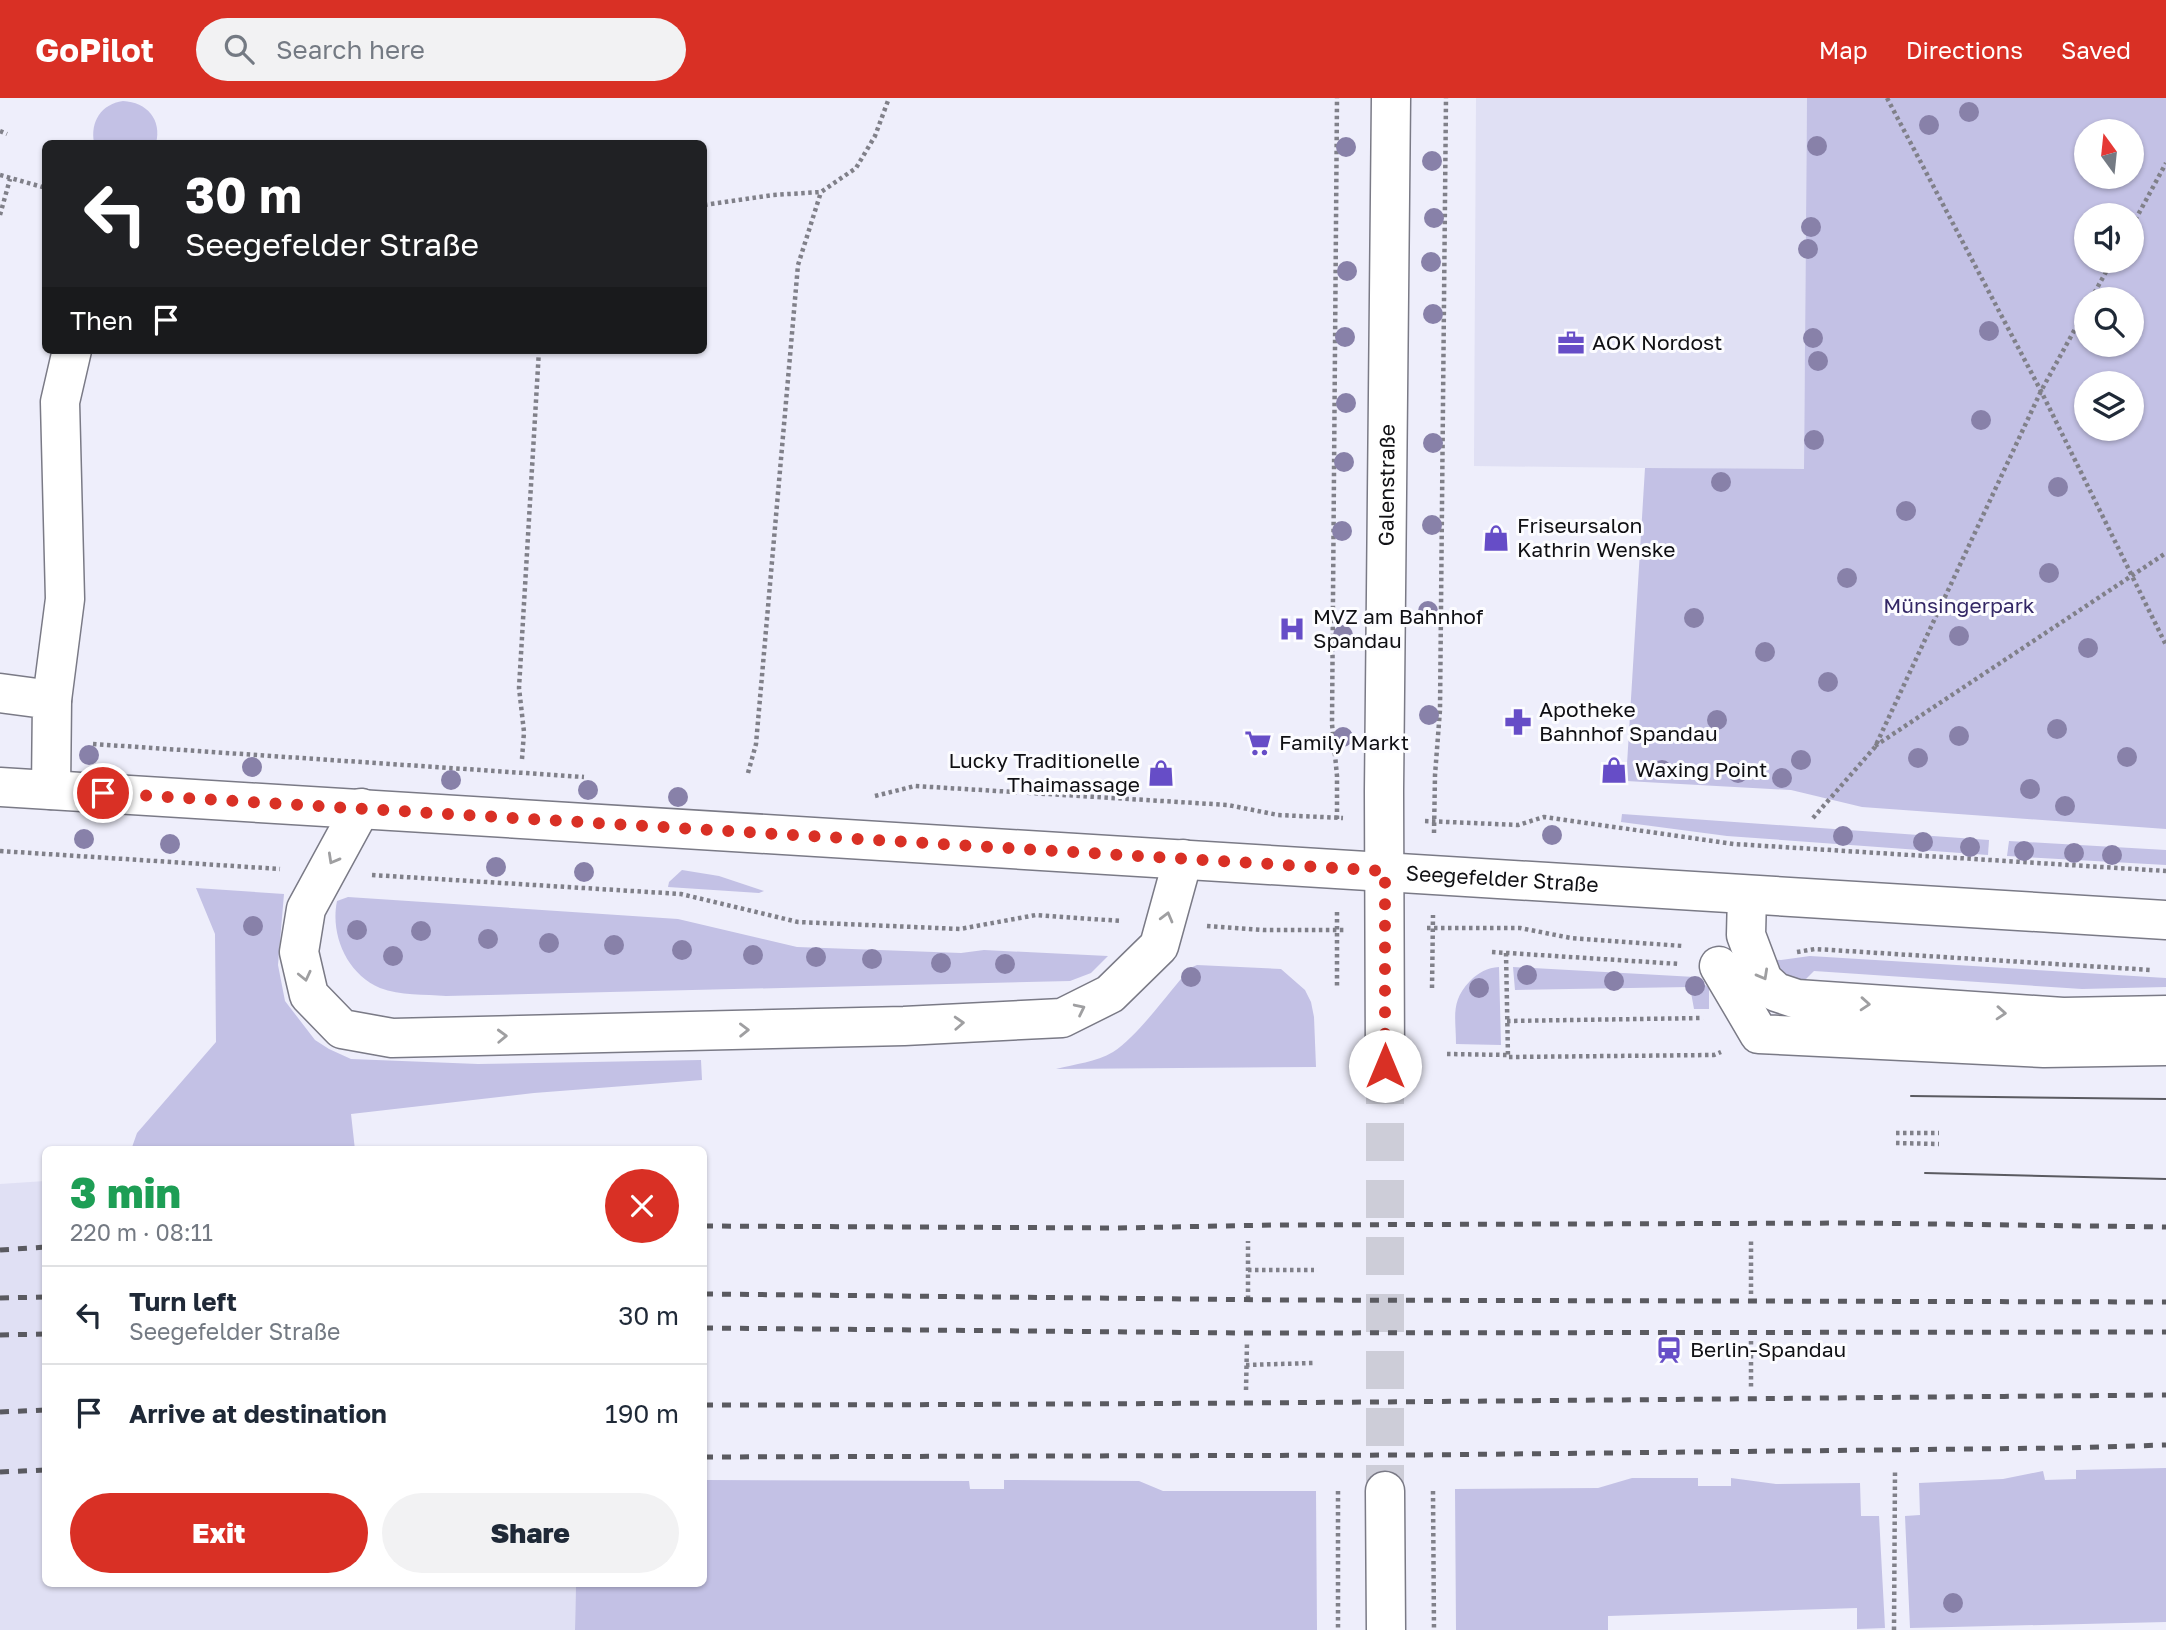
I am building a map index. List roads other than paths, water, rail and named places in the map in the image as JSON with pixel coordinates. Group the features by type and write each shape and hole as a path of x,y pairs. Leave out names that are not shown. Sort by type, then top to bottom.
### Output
{"street":[{"name":"Galenstraße","path":"1385,1066 1391,98"},
{"path":"51,790 52,700 65,599 60,402 71,354"},
{"path":"0,693 52,700"},
{"name":"Seegefelder Straße","path":"0,787 2166,920"},
{"path":"361,808 306,909 299,952 309,995 342,1029 392,1038 904,1026 1062,1018 1110,994 1159,946 1183,859"},
{"path":"1747,895 1746,935 1735,959 1754,1026 2044,1048 2166,1046"},
{"path":"1735,959 1776,992 1797,999 2063,1017 2166,1015"},
{"path":"1385,1491 1386,1630"}],"tunnel":[{"path":"1385,1066 1385,1491"}],"tram line":[{"path":"1911,1096 2166,1099"},
{"path":"1925,1173 2166,1179"}],"railway":[{"path":"707,1226 1117,1228 1861,1223 2166,1227"},
{"path":"0,1250 42,1247"},
{"path":"707,1294 1286,1300 2166,1302"},
{"path":"0,1298 42,1297"},
{"path":"707,1328 1241,1333 2166,1332"},
{"path":"0,1335 42,1334"},
{"path":"707,1405 2166,1395"},
{"path":"0,1412 42,1410"},
{"path":"707,1457 1419,1455 2166,1445"},
{"path":"0,1472 42,1470"}],"place":[{"name":"AOK Nordost","path":"1571,343"},
{"name":"Friseursalon Kathrin Wenske","path":"1496,538"},
{"name":"MVZ am Bahnhof Spandau","path":"1292,629"},
{"name":"Apotheke Bahnhof Spandau","path":"1518,722"},
{"name":"Family Markt","path":"1258,743"},
{"name":"Waxing Point","path":"1614,770"},
{"name":"Lucky Traditionelle Thaimassage","path":"1161,773"},
{"name":"Berlin-Spandau","path":"1669,1350"}],"park label":[{"name":"Münsingerpark","path":"1959,606"}]}
